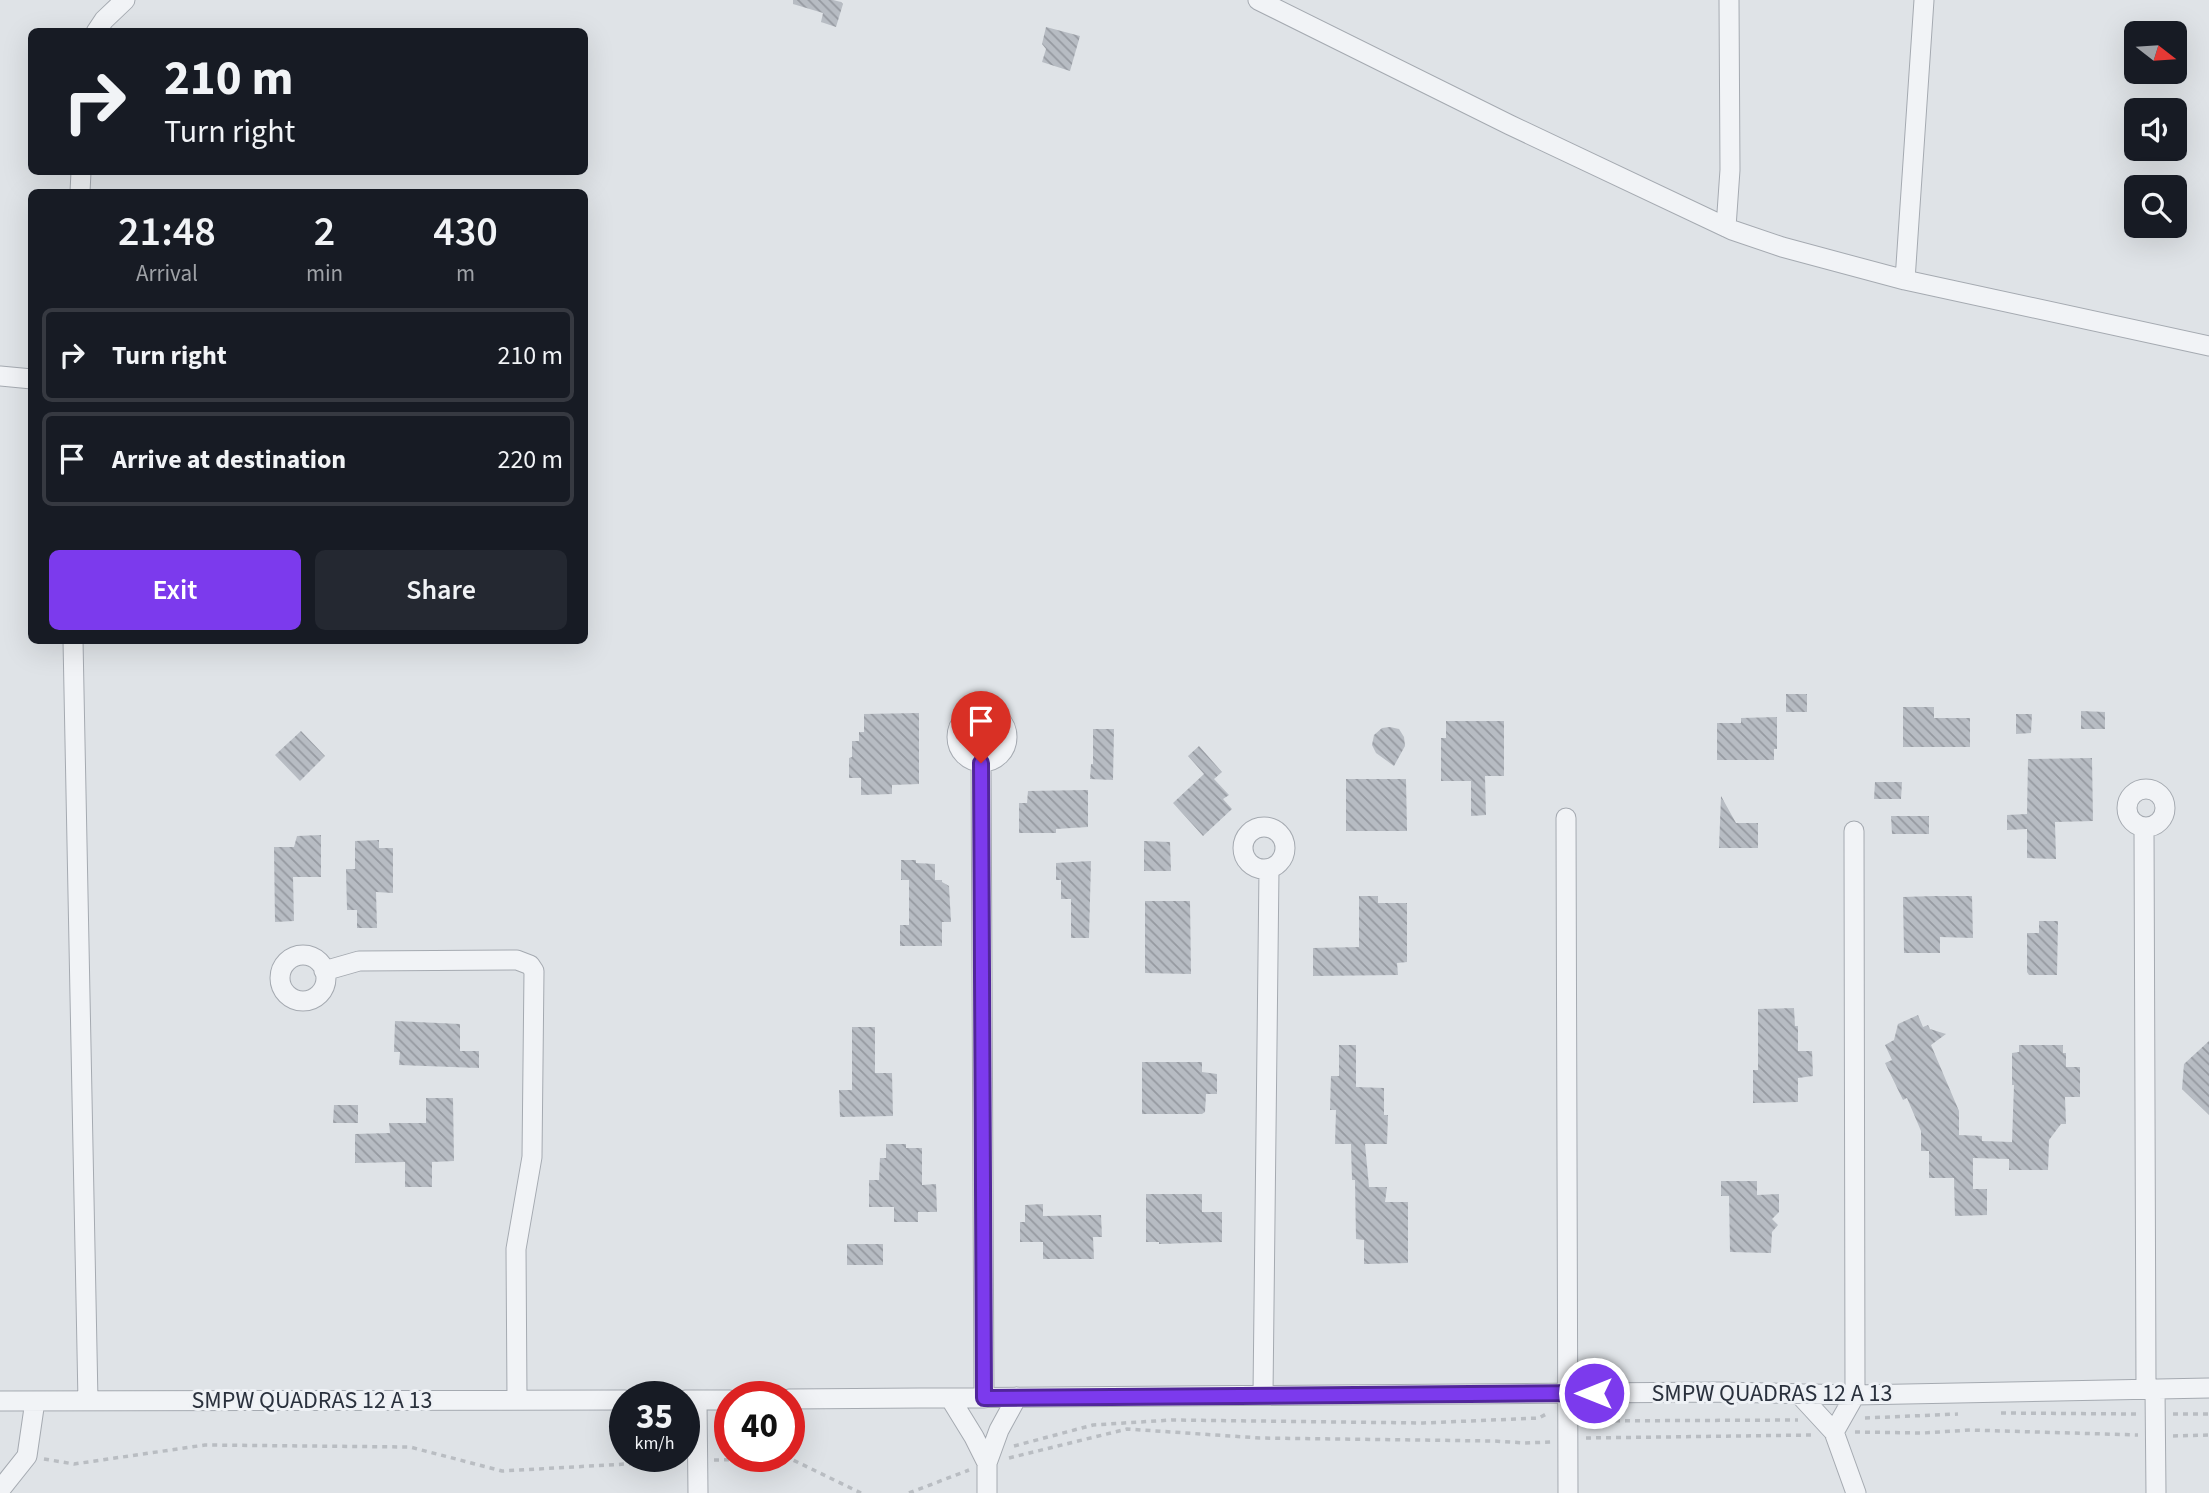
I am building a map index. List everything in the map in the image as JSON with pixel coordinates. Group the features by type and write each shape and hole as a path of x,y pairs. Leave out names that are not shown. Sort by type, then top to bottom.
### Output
{"street":[{"path":"99,28 125,0"},
{"path":"1258,0 1498,120 1726,228 1782,247 1905,280 2209,346"},
{"path":"1726,228 1730,158 1729,0"},
{"path":"1905,280 1924,0"},
{"path":"0,376 28,379"},
{"path":"73,644 88,1401"},
{"path":"981,763 984,1398"},
{"path":"1566,818 1568,1493"},
{"path":"2144,828 2151,1389 2155,1414 2156,1493"},
{"path":"1833,1424 1855,1395 1854,831"},
{"path":"1263,1394 1269,869"},
{"path":"324,971 359,961 517,960 530,965 534,971 532,1157 516,1249 517,1399"},
{"name":"SMPW QUADRAS 12 A 13","path":"805,1399 1263,1394 1855,1395 2209,1388"},
{"path":"1798,1393 1833,1424 1856,1493"},
{"path":"987,1493 988,1458 1017,1397"},
{"path":"950,1398 988,1458"},
{"name":"SMPW QUADRAS 12 A 13","path":"0,1401 609,1400"},
{"path":"0,1490 26,1456 35,1401"},
{"path":"697,1472 698,1493"}],"path":[{"path":"988,1458 1093,1425 1171,1420 1423,1423 1539,1418 1550,1412 1568,1413 1582,1421 1833,1424 1966,1414"},
{"path":"1993,1413 2209,1414"},
{"path":"26,1456 74,1464 205,1446 410,1447 502,1471 609,1465"},
{"path":"700,1460 791,1459 861,1493"}],"building":[{"path":"793,0 841,2 843,4 836,27 821,22 823,13 793,4"},
{"path":"1046,27 1080,36 1070,71 1042,62 1046,49 1042,44"},
{"path":"1786,694 1807,694 1807,712 1786,712"},
{"path":"1903,707 1934,707 1934,718 1970,718 1970,747 1903,747"},
{"path":"2081,711 2105,712 2105,729 2081,729"},
{"path":"919,713 919,784 892,785 892,794 861,795 861,778 849,778 849,758 852,757 852,741 859,741 859,732 864,732 864,714"},
{"path":"2016,714 2032,714 2031,733 2016,734"},
{"path":"1777,717 1777,749 1774,749 1774,760 1717,760 1717,723 1741,723 1741,718"},
{"path":"1446,721 1504,721 1504,776 1485,776 1486,815 1471,816 1471,781 1441,781 1441,738 1446,738"},
{"path":"1382,728 1399,729 1405,746 1394,766 1376,753 1372,745 1374,735"},
{"path":"1093,729 1114,729 1113,780 1090,779"},
{"path":"301,731 325,756 300,781 275,755"},
{"path":"1199,746 1222,772 1214,779 1229,795 1223,799 1232,809 1203,836 1173,803 1204,774 1188,756"},
{"path":"2092,758 2093,821 2055,822 2056,859 2027,858 2027,829 2007,830 2007,815 2027,814 2028,759"},
{"path":"1346,779 1406,779 1407,831 1346,831"},
{"path":"1875,782 1902,782 1901,799 1874,799"},
{"path":"1088,790 1088,827 1056,829 1056,833 1019,833 1019,803 1027,803 1028,791"},
{"path":"1721,796 1736,823 1758,823 1758,848 1719,848"},
{"path":"1891,816 1929,816 1929,834 1892,834"},
{"path":"321,835 321,877 293,877 294,921 275,922 274,847 294,847 297,836"},
{"path":"379,840 379,848 393,848 393,893 376,892 377,928 357,928 357,910 347,910 346,869 355,869 355,841"},
{"path":"1144,841 1170,842 1171,871 1144,871"},
{"path":"901,860 935,864 935,880 942,880 949,886 951,922 942,922 942,946 900,946 900,925 909,925 909,880 901,880"},
{"path":"1091,861 1089,938 1071,938 1071,899 1061,899 1061,880 1056,880 1056,863"},
{"path":"1359,896 1378,896 1378,903 1407,903 1407,962 1397,963 1398,975 1313,976 1313,948 1359,947"},
{"path":"1972,896 1973,938 1940,937 1940,953 1904,953 1903,897"},
{"path":"1145,901 1190,901 1191,974 1145,973"},
{"path":"2039,921 2058,921 2057,975 2029,975 2027,972 2027,933 2039,933"},
{"path":"1794,1008 1795,1026 1798,1026 1798,1051 1812,1051 1813,1076 1798,1078 1798,1102 1753,1103 1753,1070 1758,1070 1758,1009"},
{"path":"1918,1015 1923,1027 1928,1025 1930,1029 1946,1034 1931,1045 1959,1111 1959,1135 1982,1136 1982,1141 2012,1142 2012,1053 2019,1052 2019,1045 2063,1045 2066,1067 2080,1067 2080,1097 2065,1097 2066,1124 2061,1124 2049,1140 2048,1170 2009,1170 2009,1159 1973,1158 1973,1189 1987,1189 1987,1215 1955,1216 1954,1178 1929,1178 1929,1151 1921,1151 1921,1131 1907,1098 1903,1100 1885,1063 1892,1060 1885,1045 1894,1040 1898,1024"},
{"path":"395,1021 460,1024 460,1051 479,1051 479,1068 399,1065 400,1052 394,1052"},
{"path":"852,1027 875,1027 875,1073 892,1073 893,1116 840,1117 839,1090 852,1090"},
{"path":"2209,1041 2209,1115 2182,1089 2184,1064"},
{"path":"1339,1045 1356,1045 1356,1087 1384,1088 1384,1115 1388,1115 1387,1144 1365,1144 1369,1187 1387,1187 1385,1202 1408,1202 1408,1263 1364,1264 1364,1240 1356,1239 1355,1180 1352,1180 1351,1144 1335,1144 1336,1110 1330,1110 1331,1076 1339,1076"},
{"path":"1142,1062 1202,1062 1202,1072 1217,1074 1217,1094 1206,1094 1205,1112 1202,1114 1142,1114"},
{"path":"426,1098 453,1098 454,1161 432,1162 432,1187 405,1187 405,1162 355,1163 355,1134 390,1133 389,1123 426,1123"},
{"path":"334,1105 358,1105 358,1123 333,1123"},
{"path":"886,1144 906,1144 906,1148 922,1148 922,1185 936,1184 937,1212 918,1212 918,1222 894,1222 894,1207 869,1207 869,1180 879,1180 880,1158 886,1158"},
{"path":"1721,1181 1757,1181 1757,1195 1779,1194 1779,1212 1772,1219 1778,1225 1772,1232 1771,1253 1730,1252 1729,1196 1721,1196"},
{"path":"1146,1194 1202,1194 1202,1212 1222,1212 1222,1242 1146,1242"},
{"path":"1043,1204 1043,1216 1101,1215 1102,1237 1093,1237 1094,1259 1043,1259 1043,1242 1020,1242 1020,1222 1025,1222 1025,1205"},
{"path":"847,1244 883,1244 883,1265 847,1265"}],"route":[{"path":"981,763 984,1398 1594,1393"}]}
